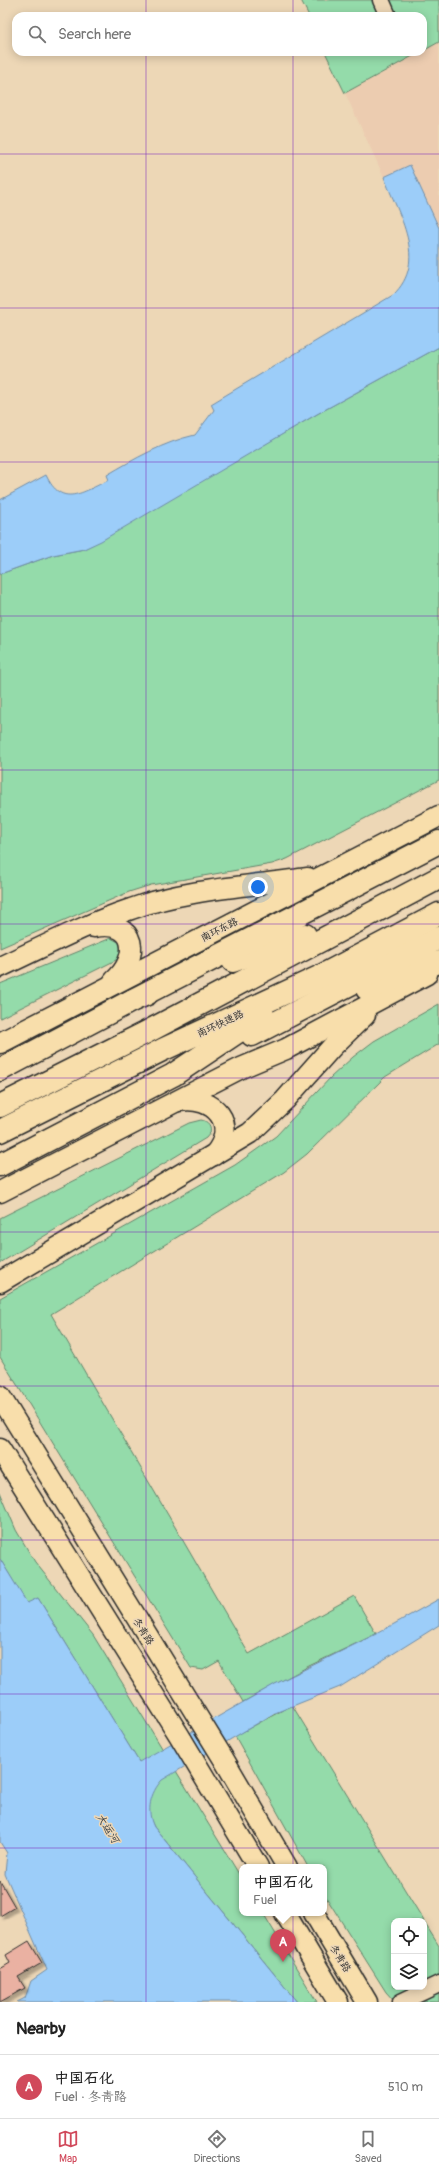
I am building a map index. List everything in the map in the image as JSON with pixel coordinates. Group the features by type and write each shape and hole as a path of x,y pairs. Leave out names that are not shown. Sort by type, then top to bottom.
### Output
{"highway":[{"path":"0,1070 439,842"},
{"path":"147,1032 305,935 436,870"},
{"path":"0,1106 147,1032 436,870"},
{"name":"南环快速路","path":"0,1132 162,1050 319,978 439,914"},
{"path":"250,1024 439,926"},
{"path":"133,1000 305,935"},
{"path":"0,1165 439,938"},
{"path":"274,1023 439,962"},
{"path":"173,1075 319,978"}],"main road":[{"name":"南环东路","path":"0,1043 439,816"},
{"path":"0,967 131,908 172,898 324,875"},
{"path":"84,929 113,925 120,928 129,938 132,949 129,961 125,970 109,986"},
{"path":"0,1192 241,1068 286,1049 439,968"},
{"path":"0,1282 250,1133 266,1120 332,1047 380,1000"},
{"path":"177,1102 202,1102 216,1110 225,1129 223,1142 214,1155"},
{"name":"冬青路","path":"0,1396 223,1758 285,1864"},
{"path":"0,1449 179,1735 256,1864"},
{"path":"287,1916 338,2002"},
{"name":"冬青路","path":"316,1916 367,2002"}],"street":[{"path":"381,0 386,12"},
{"path":"401,2002 439,1984"}],"shaded area":[{"path":"439,42 439,228 410,165 384,177 345,93 413,56 427,56 427,49"}],"green space":[{"path":"301,0 439,0 439,42 427,49 427,12 307,12"},
{"path":"327,56 413,56 345,93"},
{"path":"439,347 439,780 287,859 272,864 151,885 129,892 0,948 0,574 53,555 84,549 317,414"},
{"path":"111,938 120,943 123,952 120,958 0,1018 0,984"},
{"path":"439,1004 439,1044 385,1077 307,1154 284,1172 51,1314 249,1654 354,1596 376,1634 309,1666 243,1702 219,1661 203,1670 191,1668 0,1357 0,1298 235,1165 276,1136 331,1077 353,1057 374,1041"},
{"path":"201,1120 210,1126 210,1133 206,1138 0,1263 0,1218 189,1123"},
{"path":"0,1492 16,1530 35,1562 93,1635 239,1874 239,1916 265,1916 317,2002 297,2002 154,1827 150,1819 139,1762 38,1598 27,1604 0,1559"},
{"path":"292,1705 422,1918 391,1918 391,1990 427,1990 427,1927 439,1946 439,2002 395,2002 386,1992 327,1899 327,1864 306,1864 235,1736"}],"water":[{"path":"410,165 439,228 439,347 317,414 101,541 84,549 53,555 0,574 0,500 46,475 52,485 59,492 66,495 81,493 109,480 107,475 139,457 172,442 195,435 214,410 211,404 393,295 404,282 409,267 410,252 402,222 384,177"},
{"name":"大运河","path":"0,1559 27,1603 38,1598 139,1762 275,1684 376,1634 439,1599 439,1625 340,1687 275,1713 162,1780 152,1796 150,1802 150,1815 154,1827 297,2002 17,2002 25,1998 31,1981 47,1970 5,1874 7,1853 0,1842"}],"building":[{"path":"0,1881 15,1907 0,1916"},
{"path":"29,1941 42,1963 18,1977 25,1988 0,2002 0,1969 10,1963 6,1955"}],"place":[{"name":"中国石化","path":"283,1962"}]}
